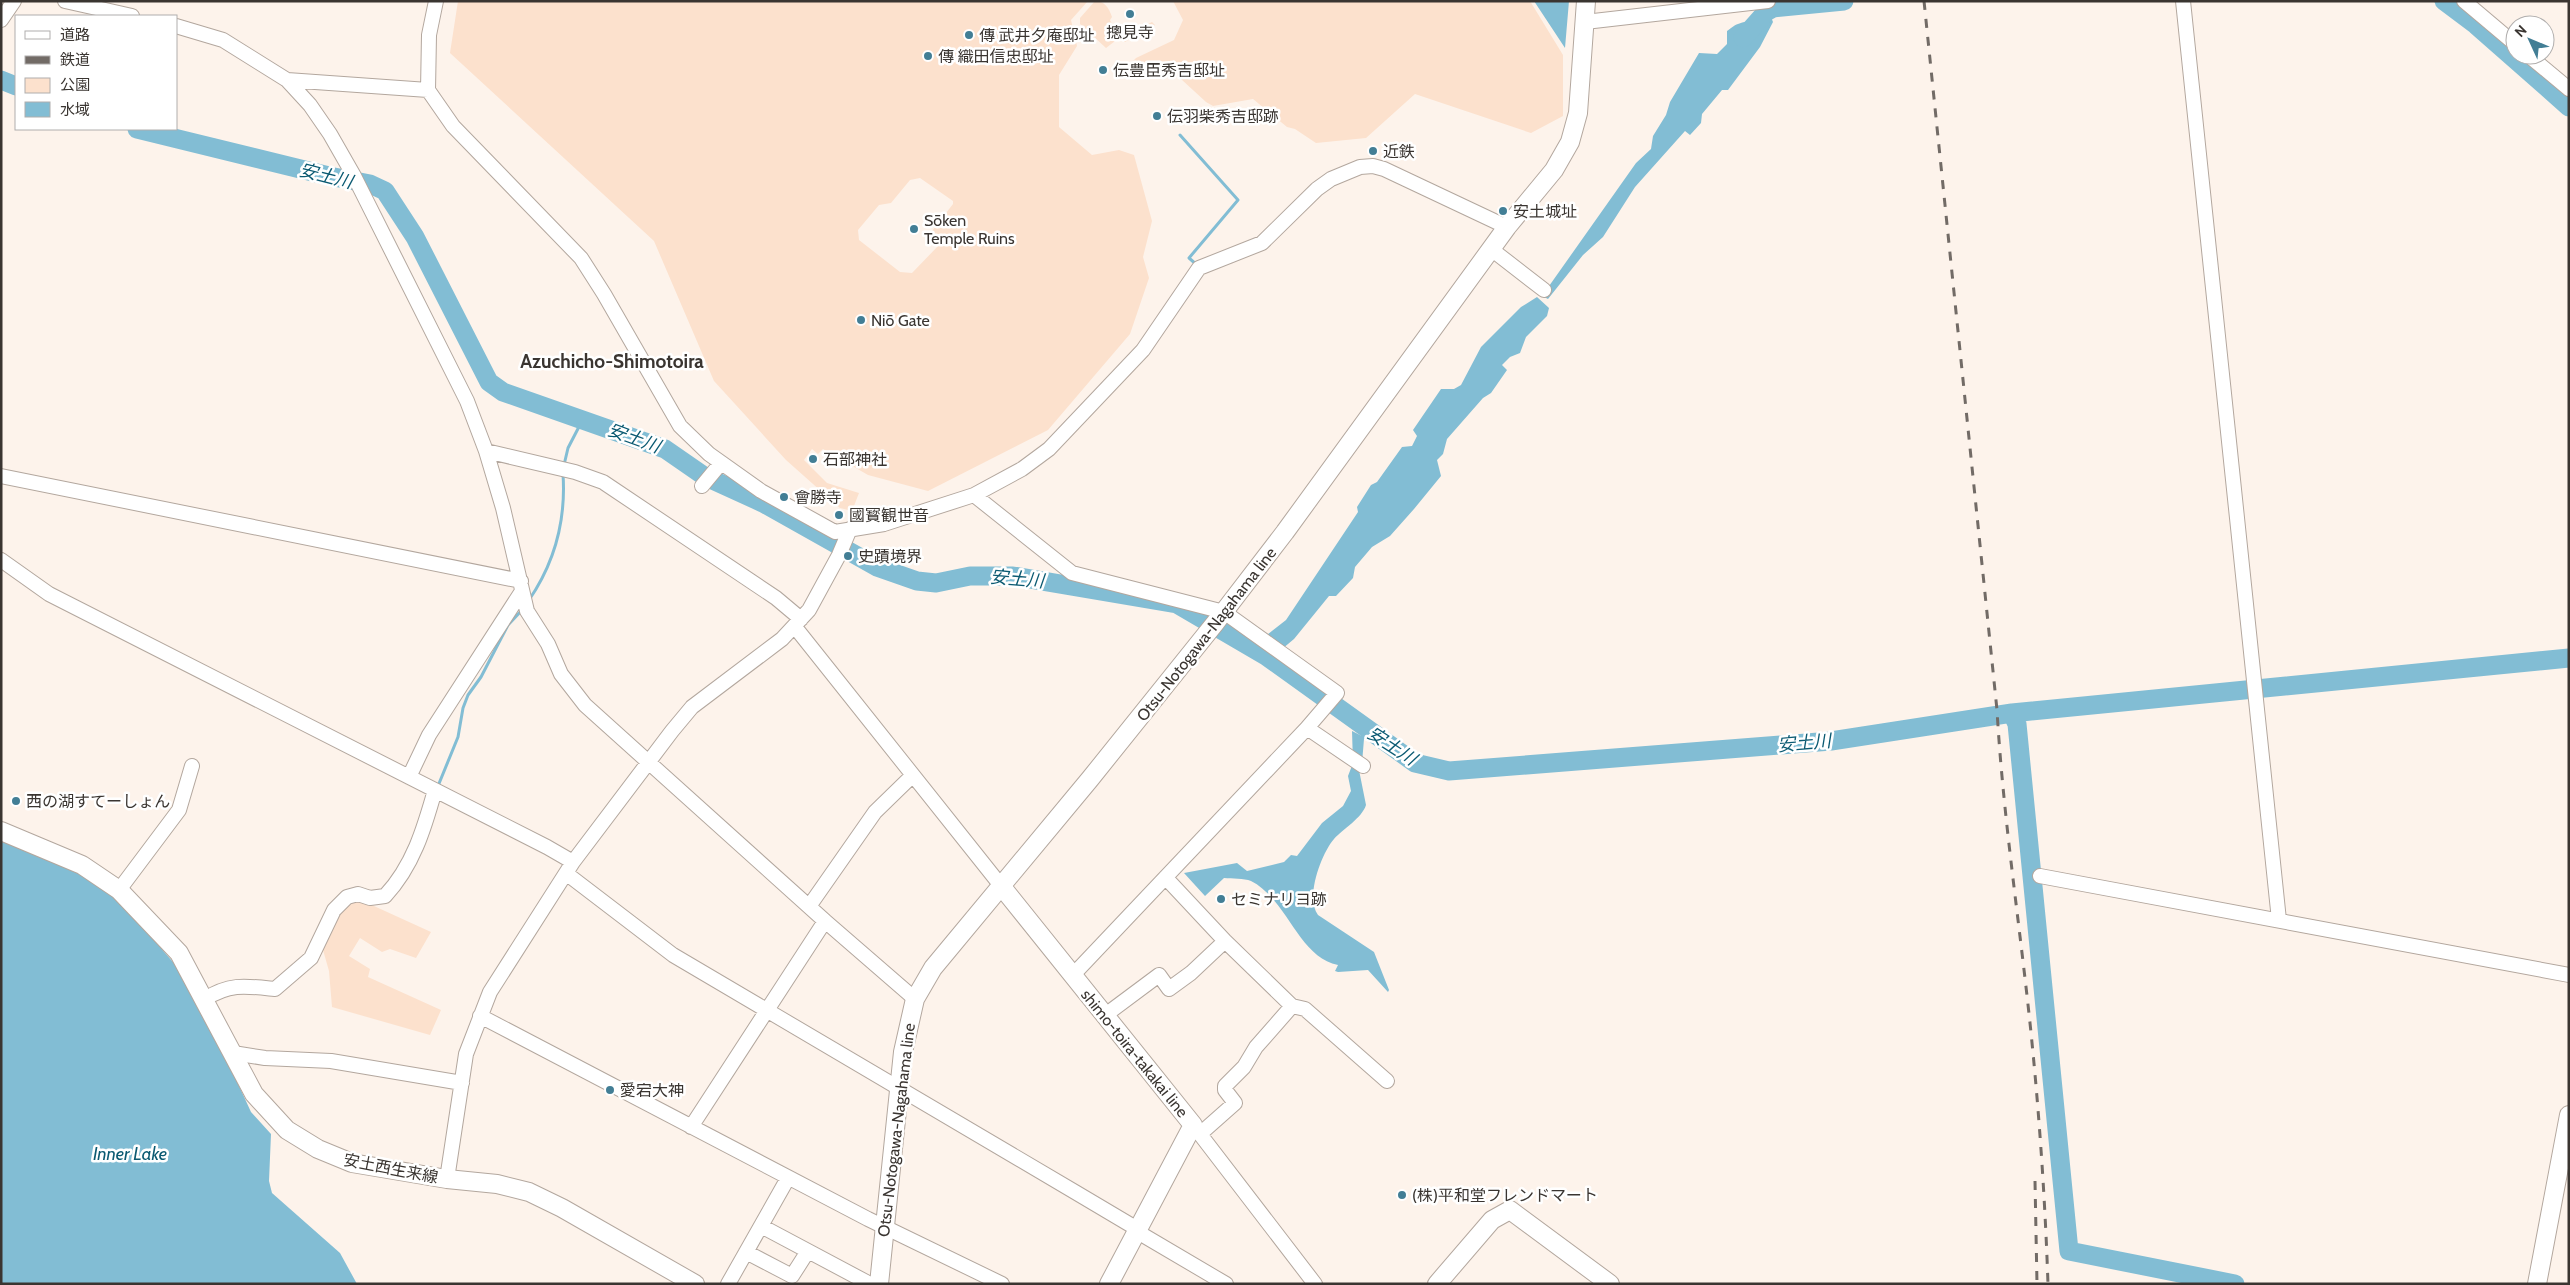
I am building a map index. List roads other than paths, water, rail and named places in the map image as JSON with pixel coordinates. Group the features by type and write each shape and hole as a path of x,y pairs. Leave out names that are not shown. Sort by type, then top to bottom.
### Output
{"main road":[{"name":"Otsu-Notogawa-Nagahama line","path":"879,1284 903,1052 915,999 933,968 1002,887 1217,622 1285,532 1507,227 1554,170 1570,142 1578,113 1586,1"},
{"name":"安土西生来線","path":"1,831 82,865 119,890 179,953 254,1094 287,1130 318,1150 352,1163 447,1179 497,1184 529,1192 562,1208 695,1284"},
{"name":"shimo-toira-takakai line","path":"1002,887 1104,1016 1197,1129 1136,1231 1109,1284"},
{"path":"2537,1284 2569,1115"},
{"path":"1437,1284 1492,1220 1510,1210 1610,1284"}],"street":[{"path":"1,20 14,1"},
{"path":"65,1 128,15"},
{"path":"436,1 430,34 428,90 453,126 581,258 604,294 680,426 717,468 835,532 849,533 884,524 974,495 1022,470 1049,449 1139,355 1199,268 1262,243 1277,231 1317,189 1331,179 1360,167 1373,166 1384,169 1507,227"},
{"path":"1585,22 1768,1"},
{"path":"2183,1 2279,920"},
{"path":"2464,1 2505,36"},
{"path":"178,27 223,40 287,80 310,105 325,127 354,176 468,401 486,451 524,595 561,674 585,706 915,999"},
{"path":"2540,65 2569,89"},
{"path":"287,80 428,90"},
{"path":"1491,249 1544,290"},
{"path":"486,451 553,466 604,482 776,598 798,623 912,776 1002,887"},
{"path":"702,486 717,468"},
{"path":"1,476 524,595"},
{"path":"974,495 1072,573 1256,634 1337,693 1307,728 1072,976"},
{"path":"447,1179 466,1054 490,992 570,868 648,761 692,707 782,639 798,623 809,610 849,533"},
{"path":"1,560 49,594 435,790 570,868 673,956 1125,1222 1136,1231 1226,1284"},
{"path":"409,777 429,735 524,595"},
{"path":"1307,728 1357,762"},
{"path":"119,890 179,810 192,766"},
{"path":"810,905 875,812 912,776"},
{"path":"204,998 218,990 237,985 275,989 311,958 334,910 347,897 358,894 370,898 385,896 396,885 414,855 435,790"},
{"path":"2040,876 2569,975"},
{"path":"1166,878 1224,941 1292,1006 1305,1009 1387,1081"},
{"path":"692,1128 825,921"},
{"path":"1104,1016 1159,975 1169,988 1191,973 1224,941"},
{"path":"1292,1006 1256,1047 1244,1067 1225,1086 1225,1090 1235,1103 1197,1129 1315,1284"},
{"path":"480,1016 788,1178 1002,1284"},
{"path":"233,1053 265,1058 331,1061 462,1083"},
{"path":"728,1284 788,1178"},
{"path":"761,1226 870,1284"},
{"path":"746,1252 792,1276 808,1251"}],"water":[{"path":"1534,1 1569,1 1565,48"},
{"path":"1769,12 1773,22 1760,47 1728,90 1722,90 1702,114 1701,123 1690,135 1685,131 1635,187 1603,237 1583,255 1548,299 1542,296 1636,163 1651,149 1653,136 1666,115 1670,102 1699,53 1717,54 1727,44 1727,31 1742,23 1758,20"},
{"path":"1537,297 1549,308 1547,316 1526,337 1520,353 1510,357 1502,365 1507,370 1491,393 1483,398 1447,439 1443,454 1437,460 1441,476 1390,536 1372,547 1355,567 1353,578 1336,596 1329,596 1294,639 1276,654 1259,641 1286,620 1358,512 1357,507 1371,485 1377,482 1402,447 1412,446 1417,436 1413,430 1441,389 1454,389 1461,385 1481,347 1521,307"},
{"path":"1352,731 1368,739 1364,739 1362,763 1359,770 1366,805 1356,819 1334,839 1324,855 1316,876 1313,898 1314,907 1318,915 1374,952 1389,990 1388,992 1368,970 1335,971 1338,965 1325,960 1313,951 1274,901 1263,889 1251,881 1224,878 1205,896 1184,873 1237,863 1247,871 1284,862 1291,855 1297,856 1322,823 1343,806 1351,791 1348,776 1353,763"},
{"name":"Inner Lake","path":"1,839 79,874 122,903 179,969 212,1027 251,1112 271,1134 269,1181 272,1193 340,1253 357,1284 1,1284"}],"waterway":[{"path":"1743,38 1766,12 1773,8 1844,1"},
{"path":"2444,1 2476,25 2569,107"},
{"name":"安土川","path":"1,80 15,86"},
{"name":"安土川","path":"141,130 329,176 370,184 385,191 415,237 489,382 503,392 665,449 704,476 763,503 877,567 917,581 936,583 970,576 1013,576 1177,604 1266,656 1415,763 1449,771 1831,741 2012,713 2569,658"},
{"path":"1180,135 1238,200 1189,258 1197,265"},
{"path":"564,465 568,448 583,419"},
{"path":"529,600 546,571 557,540 563,507 563,474"},
{"path":"438,786 458,737 463,708 468,695 481,677 508,625 523,609"},
{"path":"2012,713 2017,724 2069,1251 2235,1284"}],"railway":[{"path":"1924,1 1997,710 2007,828 2033,1055 2041,1153 2048,1284"},
{"path":"2035,1181 2037,1284"}],"place":[{"name":"摠見寺","path":"1130,14"},
{"name":"傳 武井夕庵邸址","path":"969,35"},
{"name":"傳 織田信忠邸址","path":"928,56"},
{"name":"伝豊臣秀吉邸址","path":"1103,70"},
{"name":"伝羽柴秀吉邸跡","path":"1157,116"},
{"name":"近鉄","path":"1373,151"},
{"name":"安土城址","path":"1503,211"},
{"name":"Sōken Temple Ruins","path":"914,229"},
{"name":"Niō Gate","path":"861,320"},
{"name":"石部神社","path":"813,459"},
{"name":"會勝寺","path":"784,497"},
{"name":"國寳観世音","path":"839,515"},
{"name":"史蹟境界","path":"848,556"},
{"name":"西の湖すてーしょん","path":"16,801"},
{"name":"セミナリヨ跡","path":"1221,899"},
{"name":"愛宕大神","path":"610,1090"},
{"name":"(株)平和堂フレンドマート","path":"1402,1195"}],"district":[{"name":"Azuchicho-Shimotoira","path":"612,361"}]}
